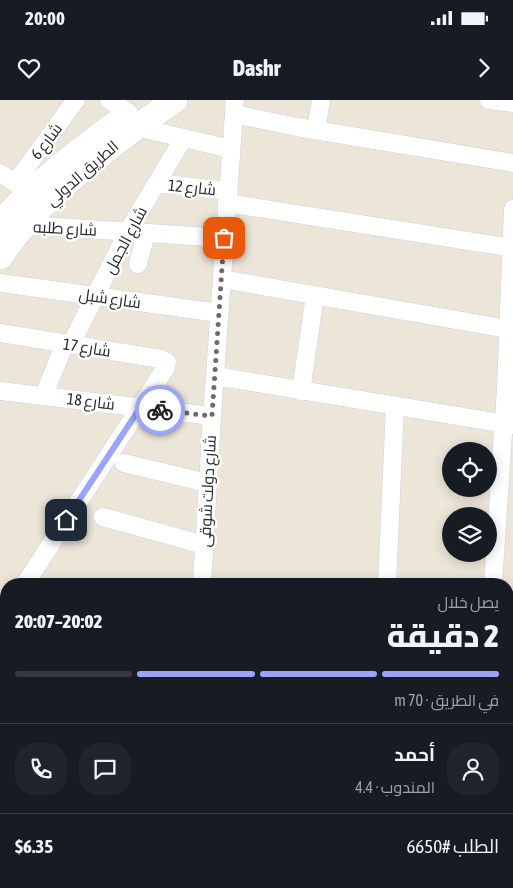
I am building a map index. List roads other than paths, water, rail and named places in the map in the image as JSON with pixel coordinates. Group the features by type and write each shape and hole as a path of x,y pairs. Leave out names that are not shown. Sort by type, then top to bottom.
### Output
{"street":[{"name":"شارع 6","path":"22,187 76,100"},
{"name":"الطريق الدولي","path":"0,222 22,187 64,161 130,110 176,100"},
{"path":"316,130 321,100"},
{"path":"489,100 513,103"},
{"path":"234,107 316,130 513,163"},
{"name":"شارع دولت شوقى","path":"202,578 214,376 234,107"},
{"name":"الطريق الدولي","path":"0,257 25,225 130,110"},
{"path":"130,110 183,139 231,149"},
{"name":"شارع الجمل","path":"44,395 68,344 128,231 183,139"},
{"path":"0,172 22,187"},
{"name":"شارع 12","path":"156,183 512,248"},
{"path":"495,578 508,425 513,209"},
{"name":"شارع طلبه","path":"25,225 224,238"},
{"path":"138,264 146,233"},
{"path":"222,279 510,329"},
{"name":"شارع شبل","path":"0,282 219,313"},
{"path":"301,391 315,295"},
{"name":"شارع 17","path":"0,333 164,360 167,362 166,369 140,408"},
{"path":"214,376 508,425"},
{"name":"شارع 18","path":"0,391 212,416"},
{"path":"387,578 395,406"},
{"path":"28,578 140,408"},
{"path":"124,463 207,483"},
{"path":"103,517 204,545"}]}
